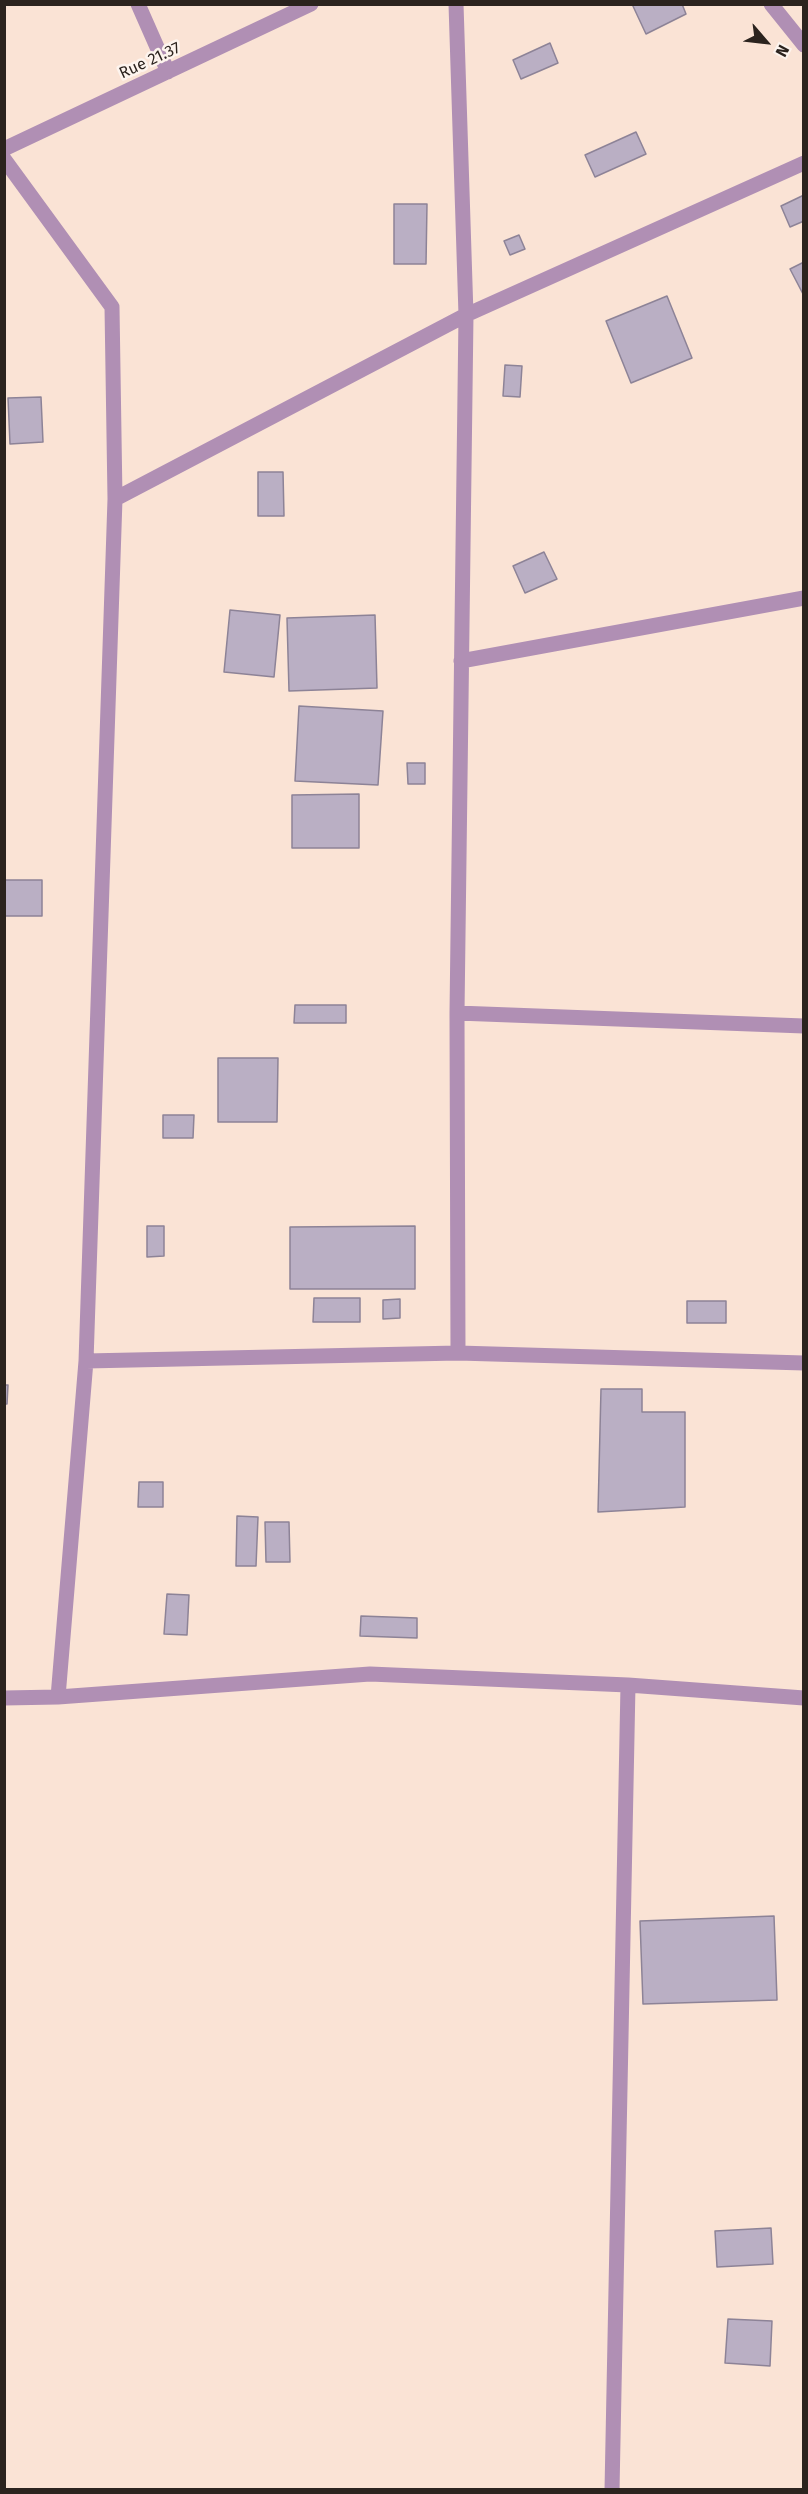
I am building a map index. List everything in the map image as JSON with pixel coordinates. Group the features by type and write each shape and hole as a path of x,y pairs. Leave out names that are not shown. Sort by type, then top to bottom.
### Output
{"street":[{"path":"138,4 168,72"},
{"name":"Rue 21.37","path":"4,149 311,4"},
{"path":"456,4 466,315 457,1013 458,1353"},
{"path":"771,4 804,45"},
{"path":"4,159 112,307 114,499 86,1361 58,1697"},
{"path":"114,499 466,315 804,163"},
{"path":"461,661 804,598"},
{"path":"457,1013 804,1026"},
{"path":"86,1361 458,1353 804,1363"},
{"path":"4,1698 58,1697 370,1674 628,1685 804,1698"},
{"path":"612,2490 628,1685"}],"building":[{"path":"632,4 682,4 686,14 646,34"},
{"path":"550,43 558,63 521,79 513,60"},
{"path":"636,132 646,154 595,177 585,155"},
{"path":"804,195 804,221 790,227 781,206"},
{"path":"394,204 427,204 426,264 394,264"},
{"path":"519,235 525,249 510,255 504,241"},
{"path":"804,262 804,294 803,294 790,269"},
{"path":"667,296 692,358 631,383 606,321"},
{"path":"505,365 522,366 520,397 503,396"},
{"path":"41,397 43,442 10,444 8,398"},
{"path":"258,472 283,472 284,516 258,516"},
{"path":"544,552 557,579 525,593 513,566"},
{"path":"230,610 280,615 274,677 224,672"},
{"path":"375,615 377,688 289,691 287,618"},
{"path":"299,706 383,711 378,785 295,781"},
{"path":"407,763 425,763 425,784 408,784"},
{"path":"359,794 359,848 292,848 292,795"},
{"path":"4,880 42,880 42,916 4,916"},
{"path":"295,1005 346,1005 346,1023 294,1023"},
{"path":"218,1058 278,1058 277,1122 218,1122"},
{"path":"163,1115 194,1115 193,1138 163,1138"},
{"path":"147,1226 164,1226 164,1256 147,1257"},
{"path":"415,1226 415,1289 290,1289 290,1227"},
{"path":"314,1298 360,1298 360,1322 313,1322"},
{"path":"400,1299 400,1318 383,1319 383,1300"},
{"path":"687,1301 726,1301 726,1323 687,1323"},
{"path":"4,1385 8,1385 7,1404 4,1404"},
{"path":"601,1389 642,1389 642,1412 685,1412 685,1507 598,1512"},
{"path":"139,1482 163,1482 163,1507 138,1507"},
{"path":"237,1516 258,1517 256,1566 236,1566"},
{"path":"265,1522 289,1522 290,1562 266,1562"},
{"path":"167,1594 189,1595 187,1635 164,1634"},
{"path":"361,1616 417,1618 417,1638 360,1636"},
{"path":"774,1916 777,2000 643,2004 640,1921"},
{"path":"771,2228 773,2264 717,2267 715,2231"},
{"path":"728,2319 772,2321 770,2366 725,2363"}]}
